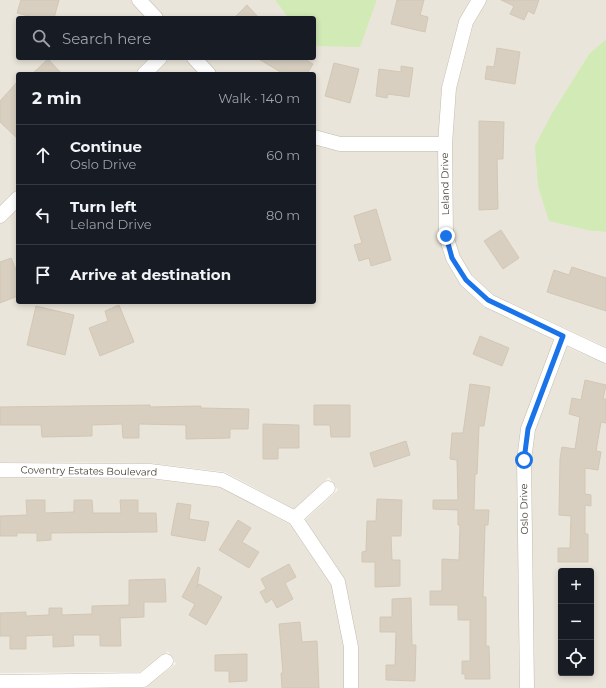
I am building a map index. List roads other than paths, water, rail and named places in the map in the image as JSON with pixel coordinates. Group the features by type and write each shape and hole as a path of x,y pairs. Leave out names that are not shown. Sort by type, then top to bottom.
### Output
{"street":[{"path":"139,0 154,16"},
{"name":"Leland Drive","path":"479,0 466,22 449,88 445,144 446,236 452,258 466,280 488,300 606,356"},
{"path":"146,72 158,60"},
{"path":"196,60 207,72"},
{"path":"316,138 340,144 445,144"},
{"path":"0,216 16,200"},
{"name":"Oslo Drive","path":"527,688 524,460 528,429 563,336"},
{"name":"Coventry Estates Boulevard","path":"0,470 150,471 222,480 295,518 338,582 351,646 351,688"},
{"path":"295,518 328,488"},
{"path":"0,682 143,680 166,662"}]}
